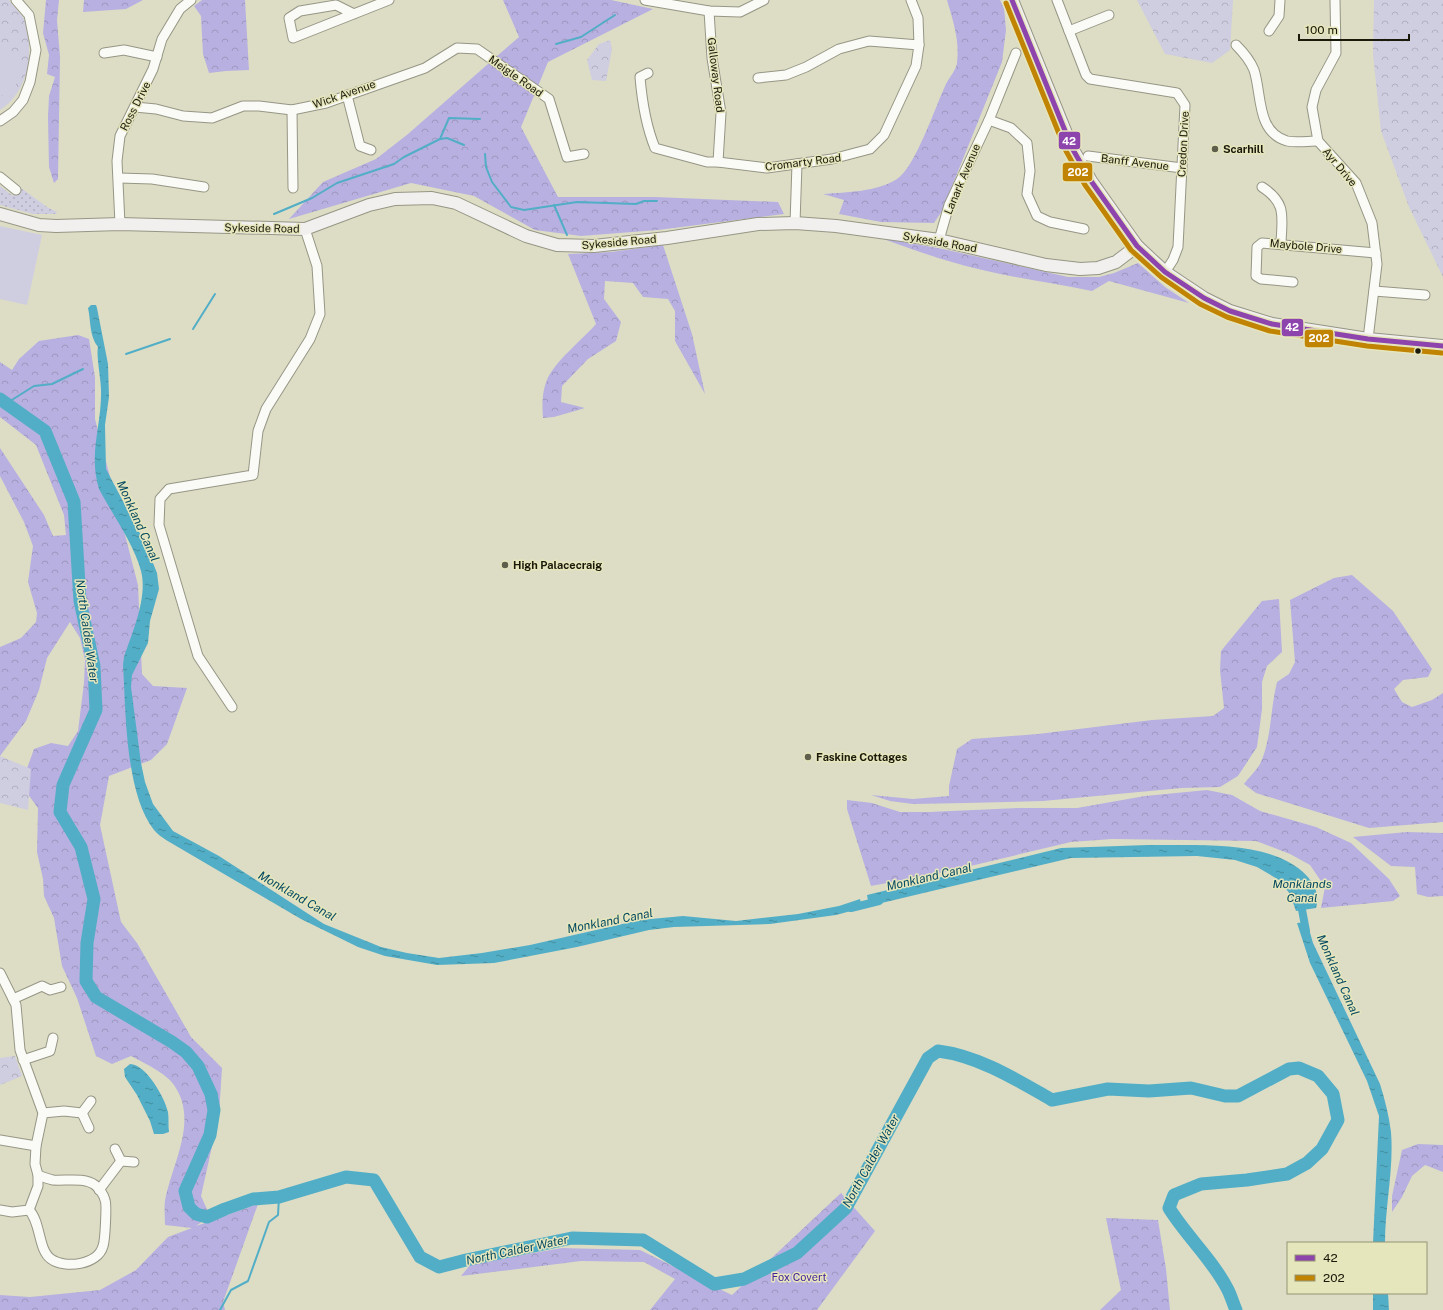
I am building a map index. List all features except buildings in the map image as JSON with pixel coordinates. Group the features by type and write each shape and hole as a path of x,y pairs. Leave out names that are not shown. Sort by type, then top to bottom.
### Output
{"street":[{"path":"0,121 13,112 23,100 30,82 36,50 29,15 16,0"},
{"name":"Ross Drive","path":"120,224 117,161 120,136 153,69 162,39 180,9 191,0"},
{"path":"354,14 336,5 300,10 289,18 293,38 354,14 389,0"},
{"path":"645,0 709,11 740,12 764,0"},
{"name":"Cromarty Road","path":"648,73 640,77 649,134 655,148 707,162 766,168 832,160 862,152 875,146 884,135 916,66 919,45 918,18 912,0"},
{"path":"1012,0 1072,148 1091,181 1137,246 1165,272 1204,298 1230,311 1272,324 1368,339 1443,346"},
{"name":"Credon Drive","path":"1057,0 1086,75 1090,79 1177,93 1185,106 1178,247 1173,260 1165,272"},
{"path":"1269,31 1279,16 1280,0"},
{"name":"Ayr Drive","path":"1335,0 1336,53 1316,90 1312,107 1318,141 1356,183 1372,223 1377,264 1368,339"},
{"name":"Galloway Road","path":"709,11 712,58 721,113 718,162"},
{"path":"1069,31 1109,15"},
{"path":"758,78 786,75 806,67 839,49 868,41 919,45"},
{"path":"1236,45 1245,53 1254,69 1265,122 1275,136 1288,141 1318,141"},
{"name":"Wick Avenue","path":"135,107 156,109 183,116 212,118 243,106 259,106 292,110 326,103 425,68 458,48 478,49"},
{"name":"Meigle Road","path":"478,49 549,99 567,157 584,154"},
{"path":"104,53 124,50 157,57"},
{"name":"Lanark Avenue","path":"939,240 950,205 989,120 1016,53"},
{"path":"347,95 360,146 371,150"},
{"path":"292,110 293,188"},
{"path":"989,120 1011,128 1027,143 1030,171 1028,194 1037,216 1050,222 1084,229"},
{"name":"Banff Avenue","path":"1088,156 1182,168"},
{"path":"795,223 797,164"},
{"path":"0,177 16,190"},
{"path":"119,178 152,179 204,187"},
{"path":"1262,187 1274,194 1282,210 1281,243"},
{"name":"Sykeside Road","path":"0,214 39,225 80,226 120,224 305,229 369,205 395,199 432,198 456,203 526,236 557,245 594,246 667,238 758,224 795,223 836,226 939,240 1046,265 1080,269 1098,268 1116,262 1137,246"},
{"path":"232,707 198,656 159,525 160,499 169,489 253,475 258,431 266,410 310,339 320,314 318,266 305,229"},
{"name":"Maybole Drive","path":"1293,282 1256,276 1257,247 1262,243 1281,243 1376,253"},
{"path":"1374,291 1425,295"},
{"path":"0,973 16,1005 20,1050 43,1113 36,1146 35,1164 38,1175 38,1186 29,1210"},
{"path":"13,998 42,986 50,990 61,987"},
{"path":"23,1060 50,1051 53,1038"},
{"path":"82,1113 91,1101"},
{"path":"43,1113 64,1111 82,1113"},
{"path":"82,1113 89,1128"},
{"path":"0,1140 36,1146"},
{"path":"115,1149 121,1161"},
{"path":"99,1190 121,1161"},
{"path":"121,1161 134,1162"},
{"path":"29,1210 34,1215 45,1253 50,1259 69,1264 87,1262 98,1254 103,1246 106,1200 99,1190 88,1182 52,1179 38,1175"},
{"path":"0,1210 12,1212 29,1210"}],"green space":[{"path":"0,0 9,0 23,17 29,44 29,57 27,69 18,93 0,110"},
{"path":"46,0 59,0 57,20 60,57 58,179 54,183 49,167 48,117 49,96 55,77 47,74 49,55 43,33"},
{"path":"84,0 143,0 126,9 83,12"},
{"path":"202,0 245,0 249,70 209,73 203,54 201,16 194,6"},
{"path":"503,0 611,0 653,9 548,62 521,127 558,197 655,197 778,202 784,214 658,230 581,236 535,230 474,196 411,183 289,219 323,182 376,159 408,134 519,37"},
{"path":"947,0 1000,0 1004,8 1006,30 1002,62 942,211 934,223 881,222 839,214 844,200 823,194 862,191 880,187 889,183 904,173 918,150 946,84 957,63 957,39"},
{"path":"1137,0 1233,0 1230,50 1212,63 1165,54"},
{"path":"1374,0 1443,0 1443,277 1409,207 1381,131 1373,54"},
{"path":"610,40 612,49 606,81 592,80 587,60 599,44"},
{"path":"0,51 22,56 13,98 0,95"},
{"path":"0,186 13,196 21,188 47,207 57,212 56,214 33,214 0,205"},
{"path":"0,226 42,235 27,305 0,299"},
{"path":"881,238 943,249 1068,277 1099,277 1114,273 1138,263 1165,287 1189,303 1109,281 1092,291 992,272 941,259"},
{"path":"663,245 692,334 705,394 675,341 675,311 668,299 643,297 633,283 605,281 604,299 621,322 616,341 588,359 562,386 561,402 585,408 554,417 543,418 543,394 547,380 562,358 596,324 568,254 611,252"},
{"path":"78,335 89,339 95,377 95,419 138,585 142,674 153,686 187,688 167,744 151,760 109,776 100,825 121,922 137,943 191,1037 222,1068 219,1115 201,1196 210,1216 196,1226 258,1204 223,1302 225,1310 0,1310 0,1295 30,1297 100,1290 136,1270 168,1237 192,1228 165,1225 165,1201 182,1142 184,1128 184,1113 181,1099 174,1085 166,1076 131,1056 112,1064 96,1056 77,998 62,966 54,918 44,896 43,879 37,852 38,808 21,785 34,749 51,743 68,746 78,731 84,683 85,660 80,638 70,622 47,658 39,690 26,721 0,756 0,647 21,638 36,622 37,613 28,582 33,546 24,522 0,476 0,448 44,515 53,536 66,535 64,515 36,445 0,417 0,362 12,370 19,359 39,341"},
{"path":"1352,575 1393,611 1432,669 1428,677 1403,680 1394,689 1402,702 1412,707 1432,700 1443,693 1443,822 1369,828 1256,793 1244,784 1260,764 1264,754 1269,734 1277,682 1289,674 1295,662 1290,600 1334,578"},
{"path":"1279,599 1282,652 1267,666 1262,682 1262,709 1257,747 1238,776 1220,787 1182,788 1043,801 966,803 913,804 890,801 871,795 913,799 949,796 949,786 957,749 972,739 1038,734 1152,720 1213,716 1224,708 1220,670 1221,651 1262,601"},
{"path":"0,756 31,769 28,810 0,803"},
{"path":"1207,790 1232,795 1260,811 1316,827 1351,843 1389,879 1400,896 1393,901 1321,908 1325,887 1310,865 1290,854 1256,841 1112,839 1071,842 941,873 871,886 847,809 847,800 872,803 900,812 1018,808 1077,808 1145,796"},
{"path":"1407,832 1443,833 1443,896 1428,897 1417,894 1415,867 1391,866 1353,837"},
{"path":"15,1056 22,1076 0,1085 0,1058"},
{"path":"1418,1144 1443,1145 1443,1172 1425,1165 1412,1176 1402,1197 1392,1212 1392,1196 1402,1150"},
{"name":"Fox Covert","path":"841,1193 875,1231 817,1310 650,1310 675,1279 644,1262 581,1261 461,1276 471,1264 562,1248 640,1250 732,1295"},
{"path":"1106,1218 1158,1220 1166,1269 1170,1310 1100,1310 1121,1290"}],"water":[{"path":"91,305 96,305 97,308 108,364 109,397 105,425 106,469 145,543 157,573 159,589 150,621 148,643 132,675 131,687 145,782 153,804 173,831 219,856 324,924 381,947 439,958 530,945 640,920 683,916 736,921 798,914 839,906 860,899 862,908 836,915 770,924 674,927 649,930 577,947 494,963 437,965 385,956 358,947 301,919 166,840 154,830 144,814 137,795 132,774 126,728 123,665 124,657 141,603 143,581 138,561 99,489 96,476 95,451 100,415 101,390 98,347 93,338 88,308"},
{"name":"Monklands Canal","path":"1148,845 1209,845 1253,850 1273,855 1291,863 1306,875 1316,890 1316,908 1296,911 1290,894 1279,880 1257,867 1235,860 1197,856 1071,858 869,906 867,895 1061,848"},
{"path":"1307,922 1313,943 1380,1084 1387,1108 1392,1146 1385,1242 1373,1242 1379,1116 1367,1081 1310,963 1297,923"},
{"path":"130,1064 136,1065 148,1075 159,1091 168,1112 169,1132 154,1134 150,1121 137,1095 125,1077 124,1069"},
{"path":"1373,1294 1388,1294 1389,1310 1373,1310"}],"waterway":[{"path":"556,44 581,37 615,15"},
{"path":"274,214 312,198 337,183 394,164 404,157 440,139 449,118 480,119"},
{"path":"441,139 447,138 464,145"},
{"path":"485,154 486,167 492,182 511,207 524,210 577,202 636,204 644,201 657,201"},
{"path":"554,205 567,235"},
{"path":"193,329 215,294"},
{"path":"126,354 170,339"},
{"path":"7,403 34,386 52,384 83,369"},
{"name":"North Calder Water","path":"0,399 45,431 74,502 80,601 94,666 96,710 63,785 60,812 81,847 94,899 87,943 86,981 96,997 172,1042 186,1052 198,1066 211,1094 214,1110 210,1135 185,1191 189,1207 196,1214 207,1217 253,1199 279,1197 346,1177 374,1180 420,1257 439,1267 572,1238 643,1240 714,1284 744,1279 797,1253 846,1208 928,1058 938,1051 983,1063 1052,1100 1108,1089 1149,1091 1191,1088 1225,1096 1238,1096 1289,1069 1299,1068 1318,1076 1333,1094 1338,1120 1322,1149 1307,1163 1287,1174 1247,1180 1201,1184 1174,1195 1169,1208 1222,1279 1236,1310"},
{"name":"Monkland Canal","path":"1300,899 1306,931"},
{"name":"Monkland Canal","path":"851,908 879,901"},
{"path":"220,1310 231,1290 248,1281 269,1222 278,1215 279,1197"}],"transit line":[{"name":"42","path":"1012,0 1072,148 1091,181 1137,246 1165,272 1204,298 1230,311 1272,324 1368,339 1443,346"},
{"name":"202","path":"1006,3 1066,151 1085,185 1131,250 1161,277 1200,304 1227,317 1270,331 1367,346 1442,353"}],"place":[{"name":"Scarhill","path":"1215,149"},
{"name":"High Palacecraig","path":"505,565"},
{"name":"Faskine Cottages","path":"808,757"}]}
